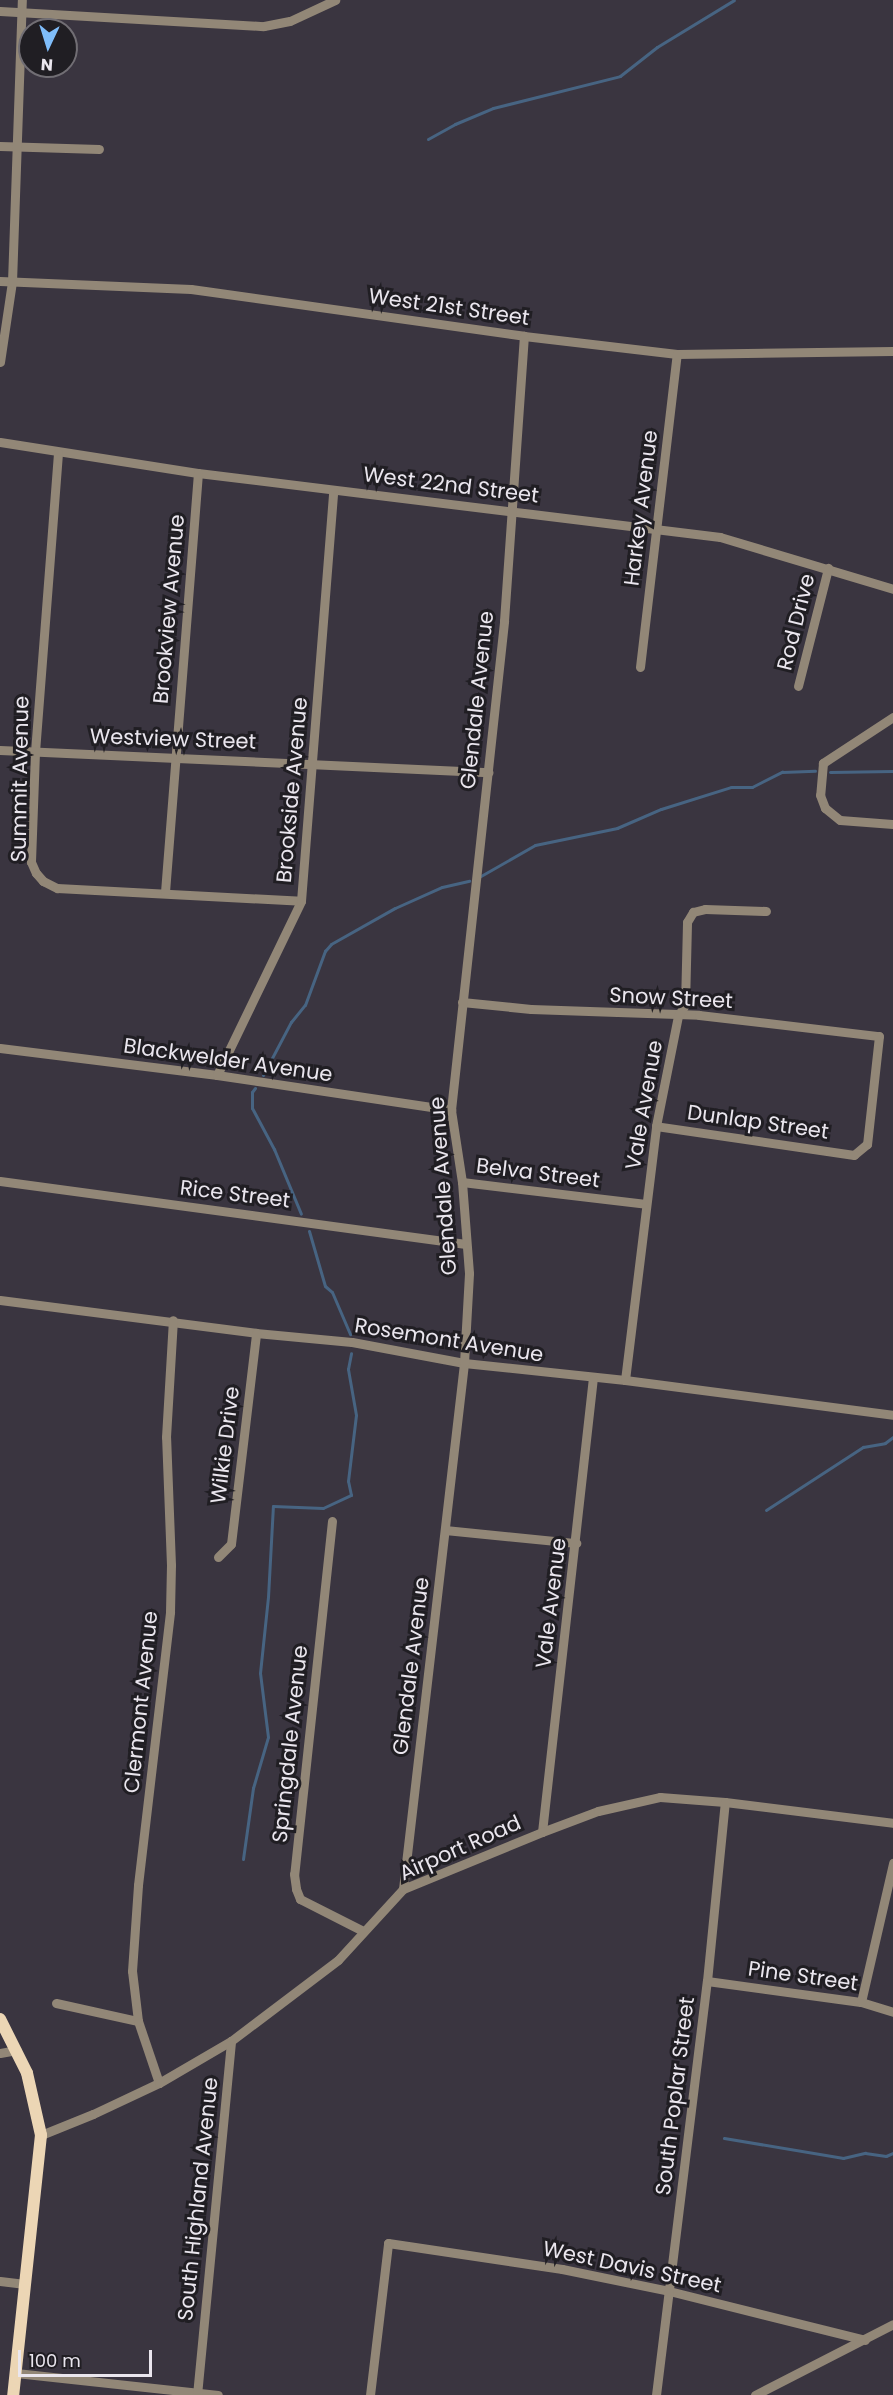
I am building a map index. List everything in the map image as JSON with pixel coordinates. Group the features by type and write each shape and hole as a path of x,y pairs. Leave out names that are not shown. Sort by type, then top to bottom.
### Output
{"main road":[{"path":"0,2019 17,2050 33,2095 40,2135 13,2395"}],"street":[{"path":"0,362 12,282 22,0"},
{"path":"0,11 264,26 290,21 335,0"},
{"path":"0,146 99,149"},
{"name":"West 21st Street","path":"0,281 191,289 524,336 677,354 893,351"},
{"name":"Glendale Avenue","path":"403,1889 464,1364 469,1273 462,1182 451,1110 504,621 524,336"},
{"name":"Harkey Avenue","path":"640,667 677,354"},
{"name":"West 22nd Street","path":"0,442 58,453 198,473 720,537 893,589"},
{"name":"Summit Avenue","path":"58,453 35,752 31,862 43,881 57,888 301,901"},
{"name":"Brookview Avenue","path":"165,892 198,473"},
{"name":"Brookside Avenue","path":"217,1075 301,901 333,489"},
{"name":"Rod Drive","path":"798,686 828,568"},
{"path":"893,717 823,763 820,795 825,808 840,820 893,824"},
{"name":"Westview Street","path":"0,750 489,772"},
{"name":"Vale Avenue","path":"624,1380 656,1126 678,1016 685,1005 687,922 693,912 705,909 766,911"},
{"name":"Snow Street","path":"462,1002 531,1009 789,1023 879,1035 867,1144 854,1155"},
{"name":"Blackwelder Avenue","path":"0,1048 217,1075 451,1110"},
{"name":"Dunlap Street","path":"656,1126 854,1155"},
{"name":"Rice Street","path":"0,1181 466,1244"},
{"name":"Belva Street","path":"462,1182 646,1204"},
{"name":"Rosemont Avenue","path":"0,1300 173,1320 256,1333 352,1342 464,1364 593,1379 624,1380 893,1415"},
{"name":"Clermont Avenue","path":"159,2083 138,2021 132,1971 133,1936 170,1612 171,1565 166,1437 173,1320"},
{"name":"Wilkie Drive","path":"218,1557 231,1544 256,1333"},
{"name":"Vale Avenue","path":"542,1832 593,1379"},
{"name":"Springdale Avenue","path":"332,1521 294,1874 300,1899 363,1931"},
{"path":"445,1530 576,1543"},
{"name":"Airport Road","path":"40,2135 93,2114 159,2083 231,2042 338,1960 403,1889 542,1832 598,1812 660,1797 725,1802 893,1823"},
{"name":"South Poplar Street","path":"656,2395 707,1981 725,1802"},
{"path":"861,2002 893,1863"},
{"name":"Pine Street","path":"707,1981 861,2002 893,2012"},
{"path":"56,2003 138,2021"},
{"name":"South Highland Avenue","path":"197,2394 231,2042"},
{"path":"0,2053 17,2050"},
{"name":"West Davis Street","path":"370,2395 388,2243 562,2269 669,2291 865,2340"},
{"path":"0,2281 25,2284"},
{"path":"755,2395 893,2324"},
{"path":"16,2373 218,2395"}],"waterway":[{"path":"428,139 455,124 493,108 620,76 657,47 734,0"},
{"path":"479,877 535,845 617,828 661,809 731,787 752,787 782,772 815,771"},
{"path":"830,772 893,771"},
{"path":"263,1075 291,1022 305,1005 325,951 331,944 395,908 442,887 469,881"},
{"path":"255,1088 252,1092 252,1108 274,1149 301,1214"},
{"path":"309,1231 325,1286 332,1292 350,1334"},
{"path":"243,1859 253,1788 268,1737 260,1673 268,1597 273,1506 323,1508 351,1495 348,1481 356,1415 348,1369 351,1353"},
{"path":"766,1510 863,1447 885,1443 893,1437"},
{"path":"724,2138 843,2158 865,2153 886,2156 893,2153"}]}
